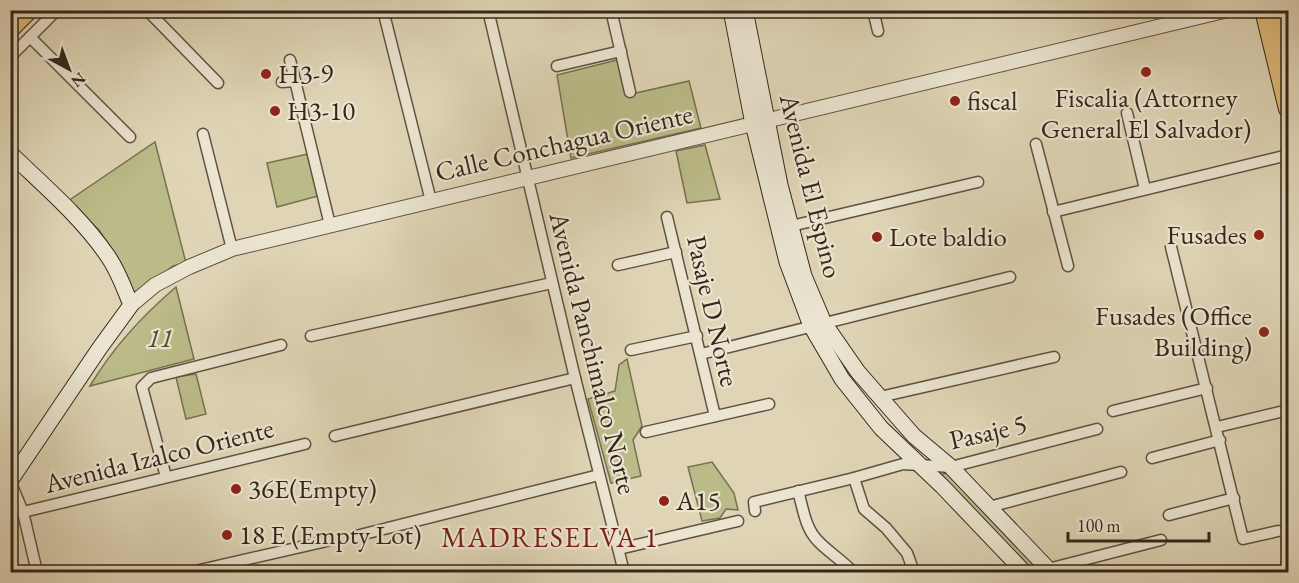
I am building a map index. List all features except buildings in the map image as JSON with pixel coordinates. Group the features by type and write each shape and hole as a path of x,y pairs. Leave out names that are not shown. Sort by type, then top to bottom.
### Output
{"main road":[{"path":"10,29 29,10"},
{"name":"Avenida El Espino","path":"731,10 759,122 787,262 849,387 881,428 1024,573"},
{"name":"Avenida El Espino","path":"745,10 759,122 818,324 914,436 951,467 1049,571"},
{"path":"1264,10 1288,109"},
{"path":"1273,10 1283,50 1288,59"},
{"path":"1280,10 1288,44"},
{"path":"10,153 62,203 108,256 131,305"},
{"name":"Calle Conchagua Oriente","path":"12,476 131,305"}],"street":[{"path":"10,57 57,10"},
{"path":"147,10 218,83"},
{"name":"Avenida Panchimalco Norte","path":"488,10 598,475 624,573"},
{"path":"611,10 630,92"},
{"path":"873,10 878,32"},
{"name":"Calle Conchagua Oriente","path":"131,305 155,285 189,267 232,249 1228,10"},
{"path":"379,11 431,201"},
{"path":"30,37 130,137"},
{"path":"557,66 621,51"},
{"path":"290,60 330,225"},
{"path":"282,82 295,81"},
{"path":"1127,114 1145,189"},
{"path":"203,134 232,249"},
{"path":"1036,144 1068,266"},
{"path":"1053,212 1288,155"},
{"path":"791,226 978,182"},
{"name":"Pasaje D Norte","path":"667,217 715,416"},
{"path":"1171,247 1243,539 1278,531"},
{"path":"618,265 676,252"},
{"path":"701,354 1010,277"},
{"path":"311,336 552,283"},
{"path":"631,350 697,336"},
{"path":"166,477 142,387 146,381 281,345"},
{"path":"880,398 1054,357"},
{"path":"335,436 575,378"},
{"path":"1113,411 1207,388"},
{"path":"646,432 769,404"},
{"path":"1217,427 1288,410"},
{"name":"Pasaje 5","path":"754,506 798,491 903,464 951,467 1097,429"},
{"path":"1152,458 1220,440"},
{"name":"Avenida Izalco Oriente","path":"23,512 305,444"},
{"path":"989,507 1121,472"},
{"path":"356,536 598,475"},
{"path":"12,476 37,573"},
{"path":"854,478 864,509 886,528 907,553 914,573"},
{"path":"798,491 808,526 817,540 846,564 853,573"},
{"path":"1169,515 1234,498"},
{"path":"619,549 738,521"},
{"path":"1049,571 1161,540"},
{"path":"191,573 327,541"}],"green space":[{"path":"617,60 627,95 689,81 701,128 571,158 557,75"},
{"path":"155,142 186,263 173,266 139,292 133,291 119,261 99,230 68,201"},
{"path":"705,145 720,199 687,203 676,151"},
{"path":"308,154 318,196 277,207 267,163"},
{"name":"11","path":"176,287 194,359 90,386 108,358 129,333"},
{"path":"627,359 642,426 633,440 641,476 611,483 588,399 615,391 619,365"},
{"path":"196,374 206,414 186,419 176,377"},
{"path":"712,462 734,493 738,510 726,509 720,518 702,521 688,467"},
{"path":"947,473 1003,529 1040,572 1031,572 940,475"}],"place":[{"name":"Fiscalia (Attorney General El Salvador)","path":"1146,72"},
{"name":"H3-9","path":"266,74"},
{"name":"fiscal","path":"955,101"},
{"name":"H3-10","path":"275,111"},
{"name":"Fusades","path":"1259,235"},
{"name":"Lote baldio","path":"877,237"},
{"name":"Fusades (Office Building)","path":"1264,332"},
{"name":"36E(Empty)","path":"236,489"},
{"name":"A15","path":"664,501"},
{"name":"18 E (Empty Lot)","path":"227,535"}],"district":[{"name":"MADRESELVA 1","path":"550,537"}]}
